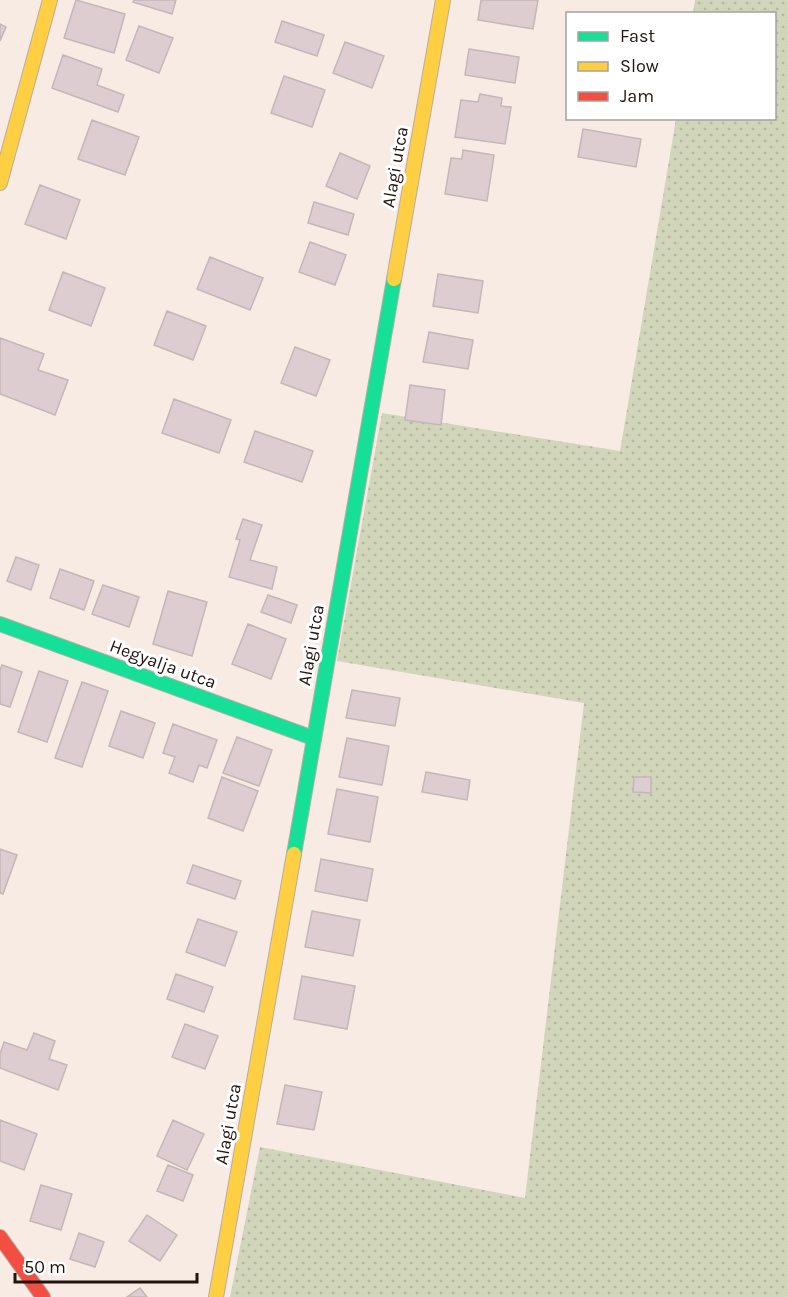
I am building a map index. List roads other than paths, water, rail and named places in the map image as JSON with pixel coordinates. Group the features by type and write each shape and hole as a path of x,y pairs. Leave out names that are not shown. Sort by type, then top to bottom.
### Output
{"street":[{"path":"0,183 50,0"},
{"name":"Alagi utca","path":"216,1297 443,0"},
{"name":"Hegyalja utca","path":"0,624 313,738"},
{"path":"0,1237 43,1297"}]}
